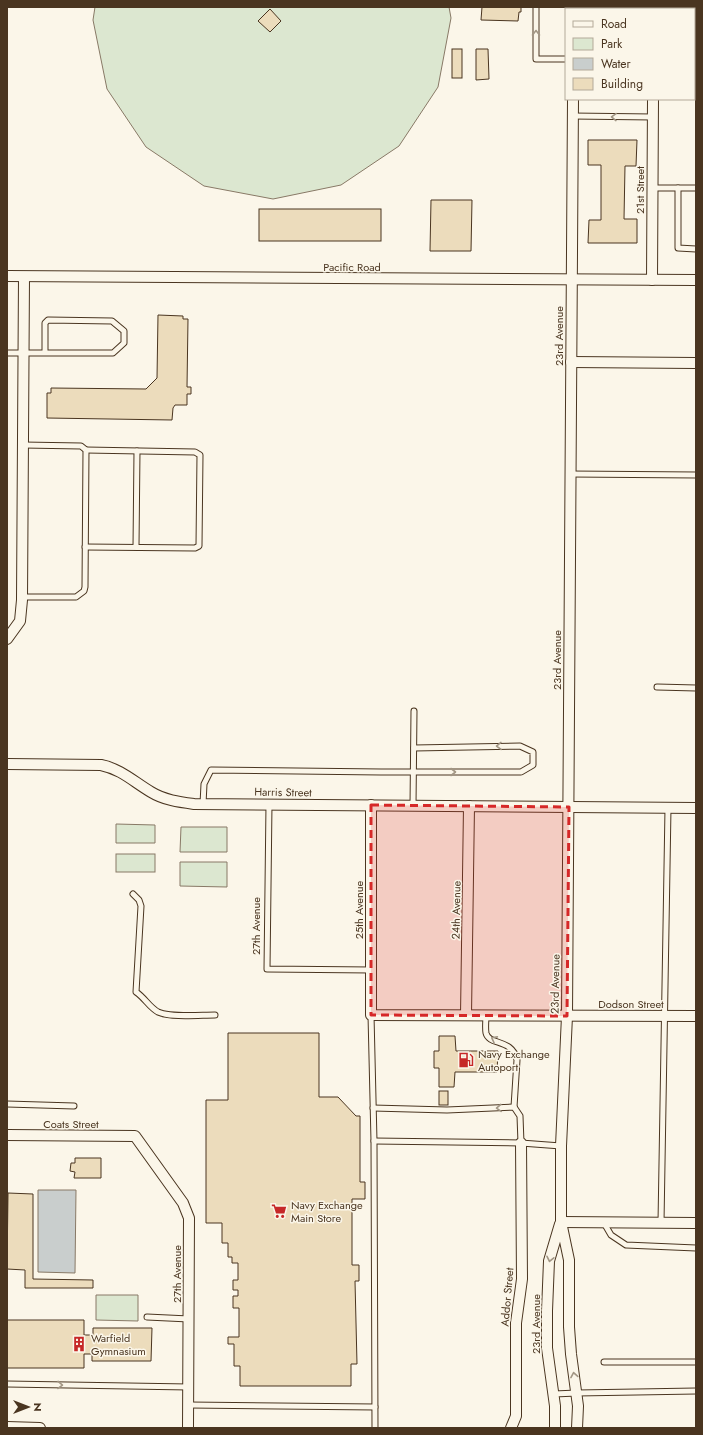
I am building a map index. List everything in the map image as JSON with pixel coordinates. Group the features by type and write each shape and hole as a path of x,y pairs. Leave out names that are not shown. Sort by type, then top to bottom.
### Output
{"street":[{"name":"23rd Avenue","path":"573,100 570,362 567,1016 560,1146 561,1222 569,1260 571,1354 577,1392 578,1428"},
{"name":"21st Street","path":"652,100 652,280"},
{"name":"Pacific Road","path":"7,276 571,281 696,280"},
{"path":"7,639 20,621 22,597 24,277"},
{"path":"570,362 696,363"},
{"name":"Harris Street","path":"7,764 102,765 112,767 159,796 177,802 203,804 696,808"},
{"name":"25th Avenue","path":"371,805 371,1015"},
{"name":"24th Avenue","path":"466,1015 469,806"},
{"name":"Dodson Street","path":"371,1015 486,1014 567,1016 696,1016"},
{"name":"Coats Street","path":"7,1135 135,1136"},
{"name":"27th Avenue","path":"135,1136 183,1203 189,1218 188,1428"},
{"name":"Addor Street","path":"511,1428 516,1416 516,1323 522,1280 521,1143"},
{"name":"23rd Avenue","path":"555,1428 554,1394 547,1348 548,1261 561,1222"},
{"path":"561,1222 696,1223"},
{"path":"7,1427 40,1428"}],"lane":[{"path":"536,7 536,59 565,59"},
{"path":"572,116 652,117"},
{"path":"652,188 696,188"},
{"path":"678,188 678,248 696,249"},
{"path":"7,353 23,353 45,353 113,353 123,345 124,331 112,321 48,320 46,323 45,353"},
{"path":"23,445 81,446 86,450 196,452 200,455 200,543 195,548 85,547"},
{"path":"22,597 76,597 80,595 85,587 86,450"},
{"path":"136,547 137,451"},
{"path":"570,474 696,475"},
{"path":"657,687 696,688"},
{"path":"413,806 414,711"},
{"path":"203,804 204,784 211,770 522,772 533,765 532,752 520,746 414,748"},
{"name":"27th Avenue","path":"269,804 268,969 371,970"},
{"path":"661,1223 668,808"},
{"path":"133,894 139,900 141,906 136,992 151,1007 168,1015 215,1015"},
{"path":"486,1014 486,1034 490,1039 506,1044 512,1049 518,1060 514,1107 520,1116 521,1143"},
{"path":"371,1015 374,1108 375,1428"},
{"path":"7,1104 74,1106"},
{"path":"374,1108 447,1110 514,1107"},
{"path":"374,1141 521,1143 560,1146"},
{"path":"603,1222 611,1235 626,1245 696,1248"},
{"path":"147,1317 189,1319"},
{"path":"604,1362 696,1362"},
{"path":"7,1384 189,1387"},
{"path":"554,1394 577,1392 696,1391"},
{"path":"189,1405 375,1407"}],"highlighted area":[{"path":"371,805 569,807 567,1016 371,1015"}],"green space":[{"path":"95,7 449,7 451,18 438,87 399,146 341,185 273,199 204,186 146,147 107,89 93,20"},
{"path":"116,824 155,825 155,843 116,843"},
{"path":"181,827 227,827 227,852 180,852"},
{"path":"116,854 155,854 155,872 116,872"},
{"path":"180,862 227,862 227,887 180,886"},
{"path":"96,1295 138,1295 138,1321 96,1320"}],"water":[{"path":"38,1190 76,1190 75,1273 38,1272"}],"building":[{"path":"482,7 521,7 521,12 519,12 518,21 481,20"},
{"path":"270,9 281,21 270,32 258,21"},
{"path":"452,49 462,49 462,78 452,78"},
{"path":"476,49 488,49 489,79 476,80"},
{"path":"588,140 637,140 636,166 625,166 624,219 637,219 637,243 588,243 589,220 601,220 601,165 588,165"},
{"path":"431,200 472,200 471,251 430,251"},
{"path":"259,209 381,209 381,241 259,241"},
{"path":"158,315 183,316 183,319 188,319 187,387 191,387 191,394 187,394 187,405 175,405 173,408 172,420 47,418 47,393 51,393 51,388 146,389 157,378"},
{"name":"Navy Exchange Main Store","path":"228,1033 319,1033 319,1097 338,1097 356,1116 360,1116 360,1182 365,1182 365,1199 352,1199 352,1265 359,1265 359,1281 355,1281 357,1364 351,1364 351,1386 240,1386 240,1366 234,1366 234,1344 228,1344 228,1337 239,1337 239,1308 233,1308 233,1296 238,1296 238,1290 233,1290 233,1280 238,1280 238,1263 232,1263 232,1257 228,1257 228,1243 222,1243 222,1223 206,1223 206,1100 228,1100"},
{"name":"Navy Exchange Autoport","path":"439,1036 455,1036 456,1051 498,1051 497,1072 455,1072 454,1087 439,1087 439,1068 434,1068 434,1051 439,1051"},
{"path":"439,1091 448,1091 448,1105 439,1105"},
{"path":"75,1158 101,1158 101,1178 74,1178 75,1172 70,1171 71,1163 75,1163"},
{"path":"8,1193 33,1194 33,1279 93,1280 93,1288 25,1288 25,1270 7,1269"},
{"name":"Warfield Gymnasium","path":"7,1320 84,1320 84,1335 93,1335 93,1328 152,1328 151,1361 92,1361 92,1354 84,1354 84,1368 7,1368"}],"place":[{"name":"Navy Exchange Autoport","path":"466,1060"},
{"name":"Navy Exchange Main Store","path":"279,1211"},
{"name":"Warfield Gymnasium","path":"79,1344"}]}
